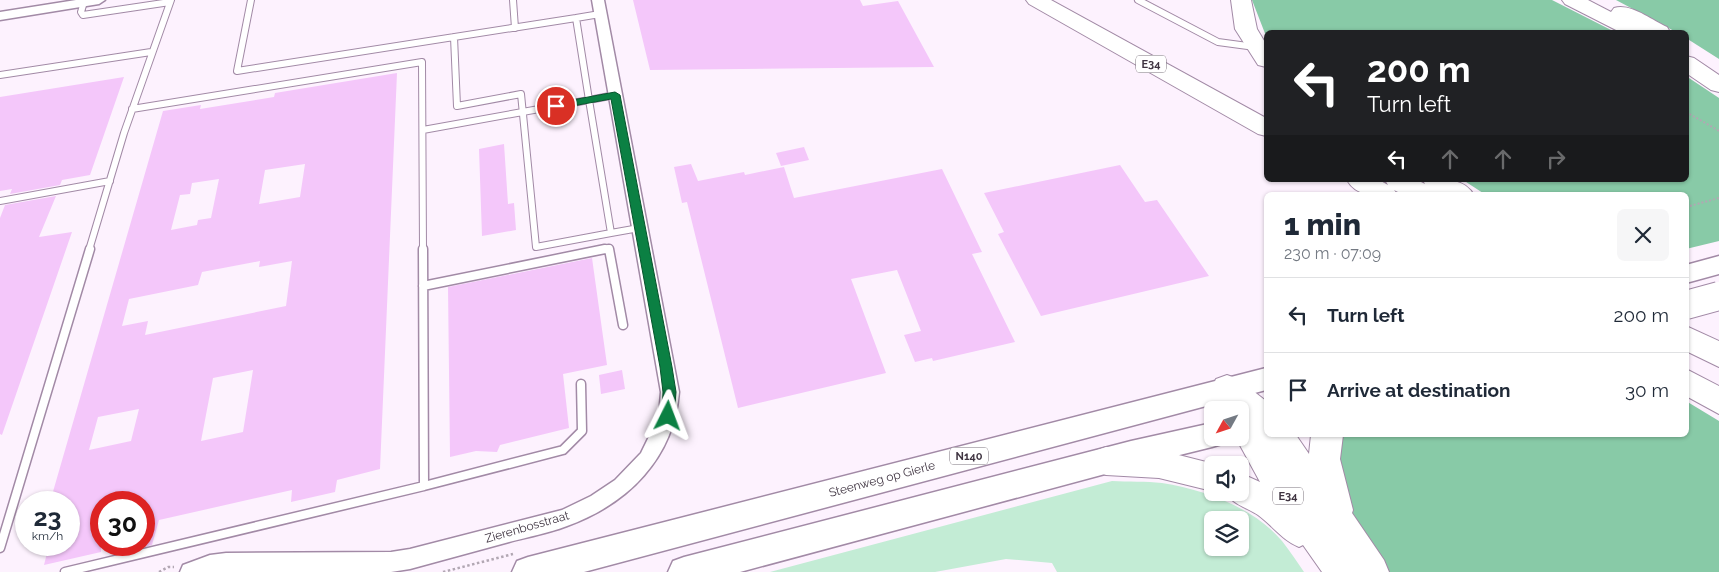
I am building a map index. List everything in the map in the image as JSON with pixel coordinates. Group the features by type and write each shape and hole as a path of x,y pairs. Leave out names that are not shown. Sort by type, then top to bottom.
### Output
{"highway":[{"name":"E34","path":"1036,0 1264,127"},
{"name":"E34","path":"1070,0 1264,107"},
{"path":"1241,0 1246,29 1261,54"},
{"path":"1572,0 1631,30"},
{"path":"1598,0 1655,30"},
{"path":"1689,51 1719,69"},
{"path":"1689,66 1719,85"},
{"path":"1362,182 1380,192"},
{"path":"1401,182 1419,192"},
{"path":"1438,182 1456,192"},
{"path":"1689,339 1719,355"},
{"path":"1689,365 1719,382"},
{"path":"1689,383 1719,401"},
{"name":"E34","path":"1249,423 1272,474 1335,561 1339,572"},
{"name":"E34","path":"1279,437 1330,514 1342,526 1372,572"},
{"name":"E34","path":"1327,437 1324,459 1342,526"},
{"path":"1106,461 1159,464 1204,475"},
{"name":"E34","path":"1249,493 1270,505 1298,529 1331,572"}],"main road":[{"path":"1689,303 1719,296"},
{"name":"Steenweg op Gierle","path":"1249,410 1264,382"},
{"name":"Steenweg op Gierle","path":"528,572 1204,425"},
{"path":"684,572 1204,437"}],"street":[{"path":"0,16 100,0"},
{"name":"Zierenbosstraat","path":"190,572 210,565 242,567 391,562 410,559 565,518 598,502 622,486 648,458 659,439 668,416 670,392 599,7"}],"lane":[{"path":"251,0 237,71 576,18 599,7"},
{"path":"513,0 515,28"},
{"path":"1138,0 1218,42 1261,54"},
{"path":"0,548 132,109 170,1 83,15 81,12 84,2"},
{"path":"576,18 611,234"},
{"path":"454,37 457,106 522,94 536,247 639,228"},
{"path":"0,75 152,52"},
{"path":"132,109 422,62 424,486"},
{"path":"423,130 615,95"},
{"path":"0,201 110,182"},
{"path":"423,286 609,248 623,325"},
{"path":"65,572 424,486 563,450 582,431 584,418 581,384"}],"path":[{"path":"1689,114 1719,131"},
{"path":"1689,205 1719,198"}],"green space":[{"path":"1252,0 1552,0 1611,30 1264,30"},
{"path":"1616,0 1719,0 1719,59 1689,40 1689,30 1672,30"},
{"path":"1689,78 1719,98 1719,241 1689,248 1689,192 1481,192 1466,182 1689,182"},
{"path":"1689,403 1719,421 1719,572 1384,572 1335,488 1337,441 1342,437 1689,437"},
{"path":"1112,481 1162,483 1204,493 1204,501 1227,502 1245,511 1204,511 1204,556 1249,556 1249,514 1270,529 1282,541 1304,572 1057,572 1052,563 1006,559 935,572 770,572"}],"building":[{"path":"633,0 860,0 863,6 898,1 934,67 650,70"},
{"path":"397,73 380,469 337,480 335,492 291,502 292,490 159,520 155,534 155,491 90,491 90,555 44,565 46,556 80,556 80,491 53,491 163,111 201,105 200,109 274,97 275,93","holes":["305,164 300,197 259,204 265,170","219,179 211,218 198,220 197,225 171,230 180,195 190,194 192,183","260,261 259,267 292,261 286,306 145,335 148,321 122,326 129,299 198,285 202,272","253,370 243,432 201,441 213,378","139,409 131,441 89,450 98,417"]},
{"path":"124,77 90,175 62,180 60,185 10,194 12,189 0,191 0,97"},
{"path":"504,144 508,204 514,203 516,230 482,236 479,149"},
{"path":"804,147 809,160 781,166 776,153"},
{"path":"691,164 698,181 744,172 745,175 784,167 794,198 942,169 982,252 972,254 1015,342 933,361 932,358 915,362 904,335 921,331 897,270 851,279 886,373 738,408 687,202 682,203 674,167"},
{"path":"1120,165 1145,202 1157,200 1209,276 1041,316 998,234 1004,232 984,193"},
{"path":"56,196 39,237 72,232 2,435 0,434 0,218 5,205"},
{"path":"592,258 607,365 563,374 569,428 500,445 497,452 476,451 450,457 448,287"},
{"path":"622,370 625,389 601,394 599,375"}],"route":[{"path":"556,106 615,95 666,367 670,392 668,416"}]}
